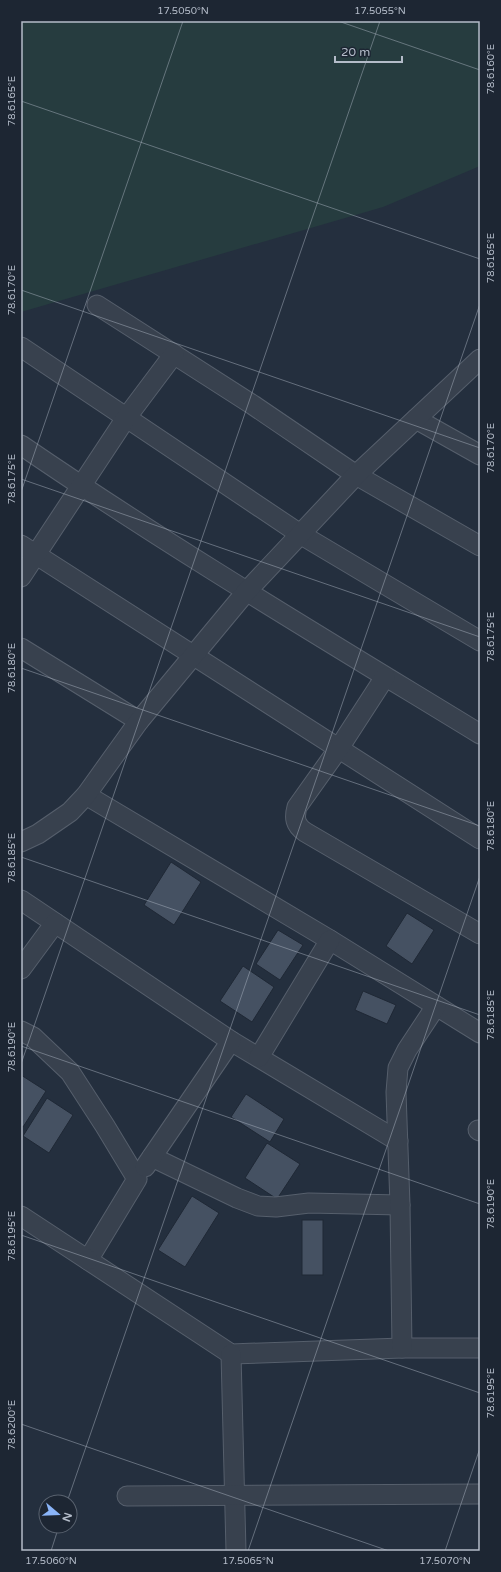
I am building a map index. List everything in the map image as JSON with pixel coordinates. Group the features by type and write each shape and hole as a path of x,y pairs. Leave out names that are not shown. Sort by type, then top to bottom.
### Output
{"street":[{"path":"97,305 253,405 356,475 480,546"},
{"path":"21,347 300,534 480,641"},
{"path":"21,577 28,549 80,486 126,418 174,354"},
{"path":"21,842 38,834 70,812 86,795 139,721 246,592 356,475 480,359"},
{"path":"416,419 480,455"},
{"path":"21,445 80,486 246,592 480,734"},
{"path":"28,549 480,839"},
{"path":"21,648 139,721"},
{"path":"386,677 339,748 297,807 295,817 298,827 480,934"},
{"path":"86,795 330,940 480,1033"},
{"path":"21,900 231,1041 398,1141"},
{"path":"21,969 55,922"},
{"path":"259,1057 330,940"},
{"path":"402,1348 400,1205 396,1092 398,1068 407,1050 436,1006"},
{"path":"21,1031 33,1037 70,1072 105,1126 137,1180"},
{"path":"88,1260 152,1157 231,1041"},
{"path":"152,1157 237,1198 258,1206 276,1207 309,1203 400,1205"},
{"path":"21,1216 231,1354 402,1348 480,1348"},
{"path":"231,1354 236,1551"},
{"path":"127,1496 235,1494 480,1494"}],"green space":[{"path":"21,21 480,21 480,166 383,207 21,312"}],"building":[{"path":"171,862 201,882 174,925 144,905"},
{"path":"407,913 434,930 412,964 386,946"},
{"path":"278,930 303,945 280,980 256,964"},
{"path":"243,966 274,987 252,1022 220,1001"},
{"path":"363,991 396,1005 387,1024 355,1010"},
{"path":"21,1075 46,1091 23,1127 21,1126"},
{"path":"246,1094 284,1119 270,1142 231,1117"},
{"path":"47,1098 73,1115 49,1153 23,1136"},
{"path":"267,1143 300,1164 277,1199 245,1178"},
{"path":"192,1196 219,1213 185,1267 158,1250"},
{"path":"302,1220 323,1220 323,1275 302,1275"}]}
